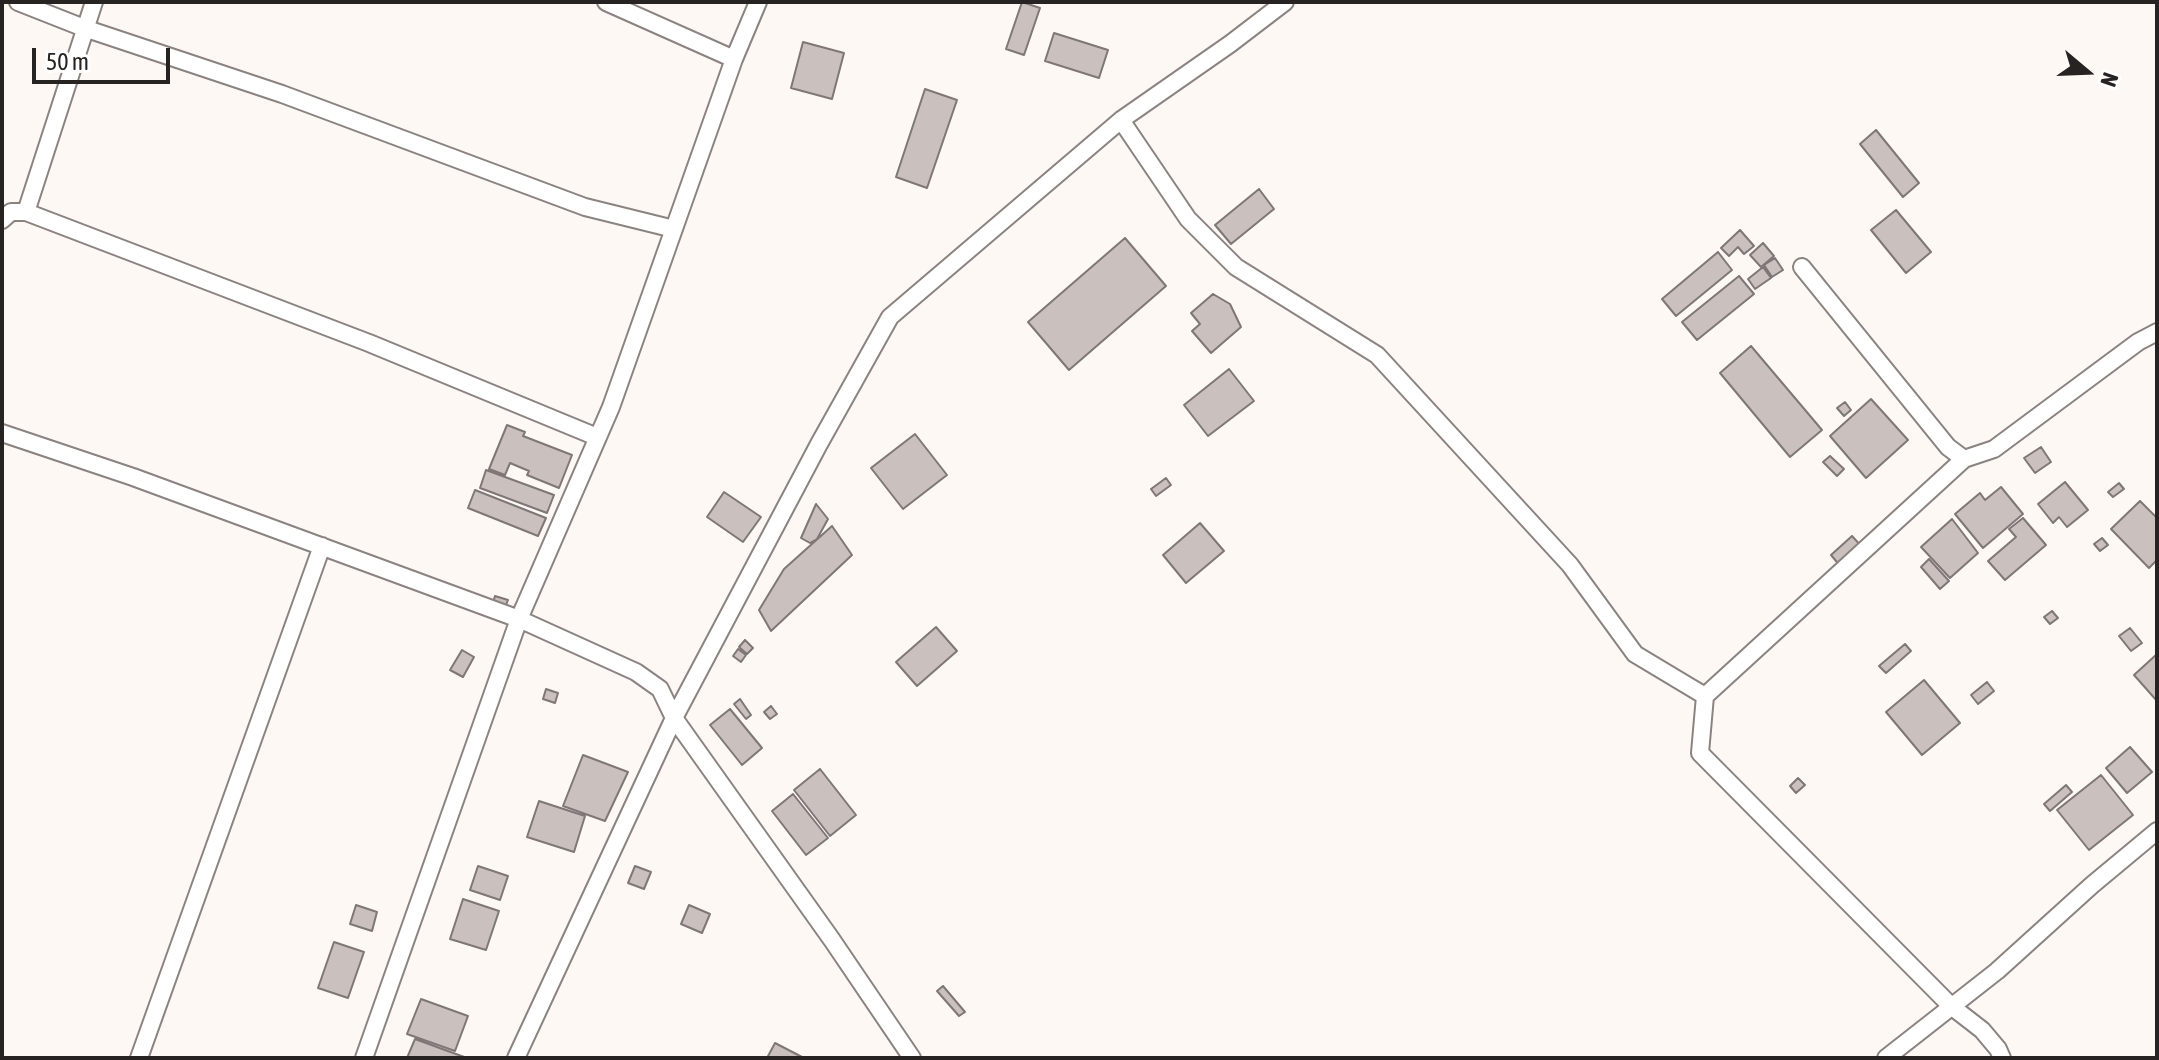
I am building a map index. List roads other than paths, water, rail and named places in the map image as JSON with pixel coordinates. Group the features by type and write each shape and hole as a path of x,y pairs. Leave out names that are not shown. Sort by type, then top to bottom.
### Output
{"street":[{"path":"18,2 84,28 282,94 585,207 674,229"},
{"path":"26,212 94,2"},
{"path":"606,2 734,59"},
{"path":"364,1058 519,619 611,407 734,59 758,2"},
{"path":"516,1058 674,718 890,317 1121,120 1285,2"},
{"path":"1121,120 1188,219 1236,267 1377,355 1570,565 1635,654 1705,696"},
{"path":"2,220 11,212 26,212 369,343 597,437"},
{"path":"1802,267 1939,436 1964,459"},
{"path":"2002,1058 1982,1030 1951,1006 1700,753 1705,696 1964,459 1994,449 2138,342 2157,332"},
{"path":"2,433 133,477 519,619 636,672 660,689 674,718 912,1058"},
{"path":"139,1058 322,546"},
{"path":"1886,1058 1997,971 2157,831"}]}
